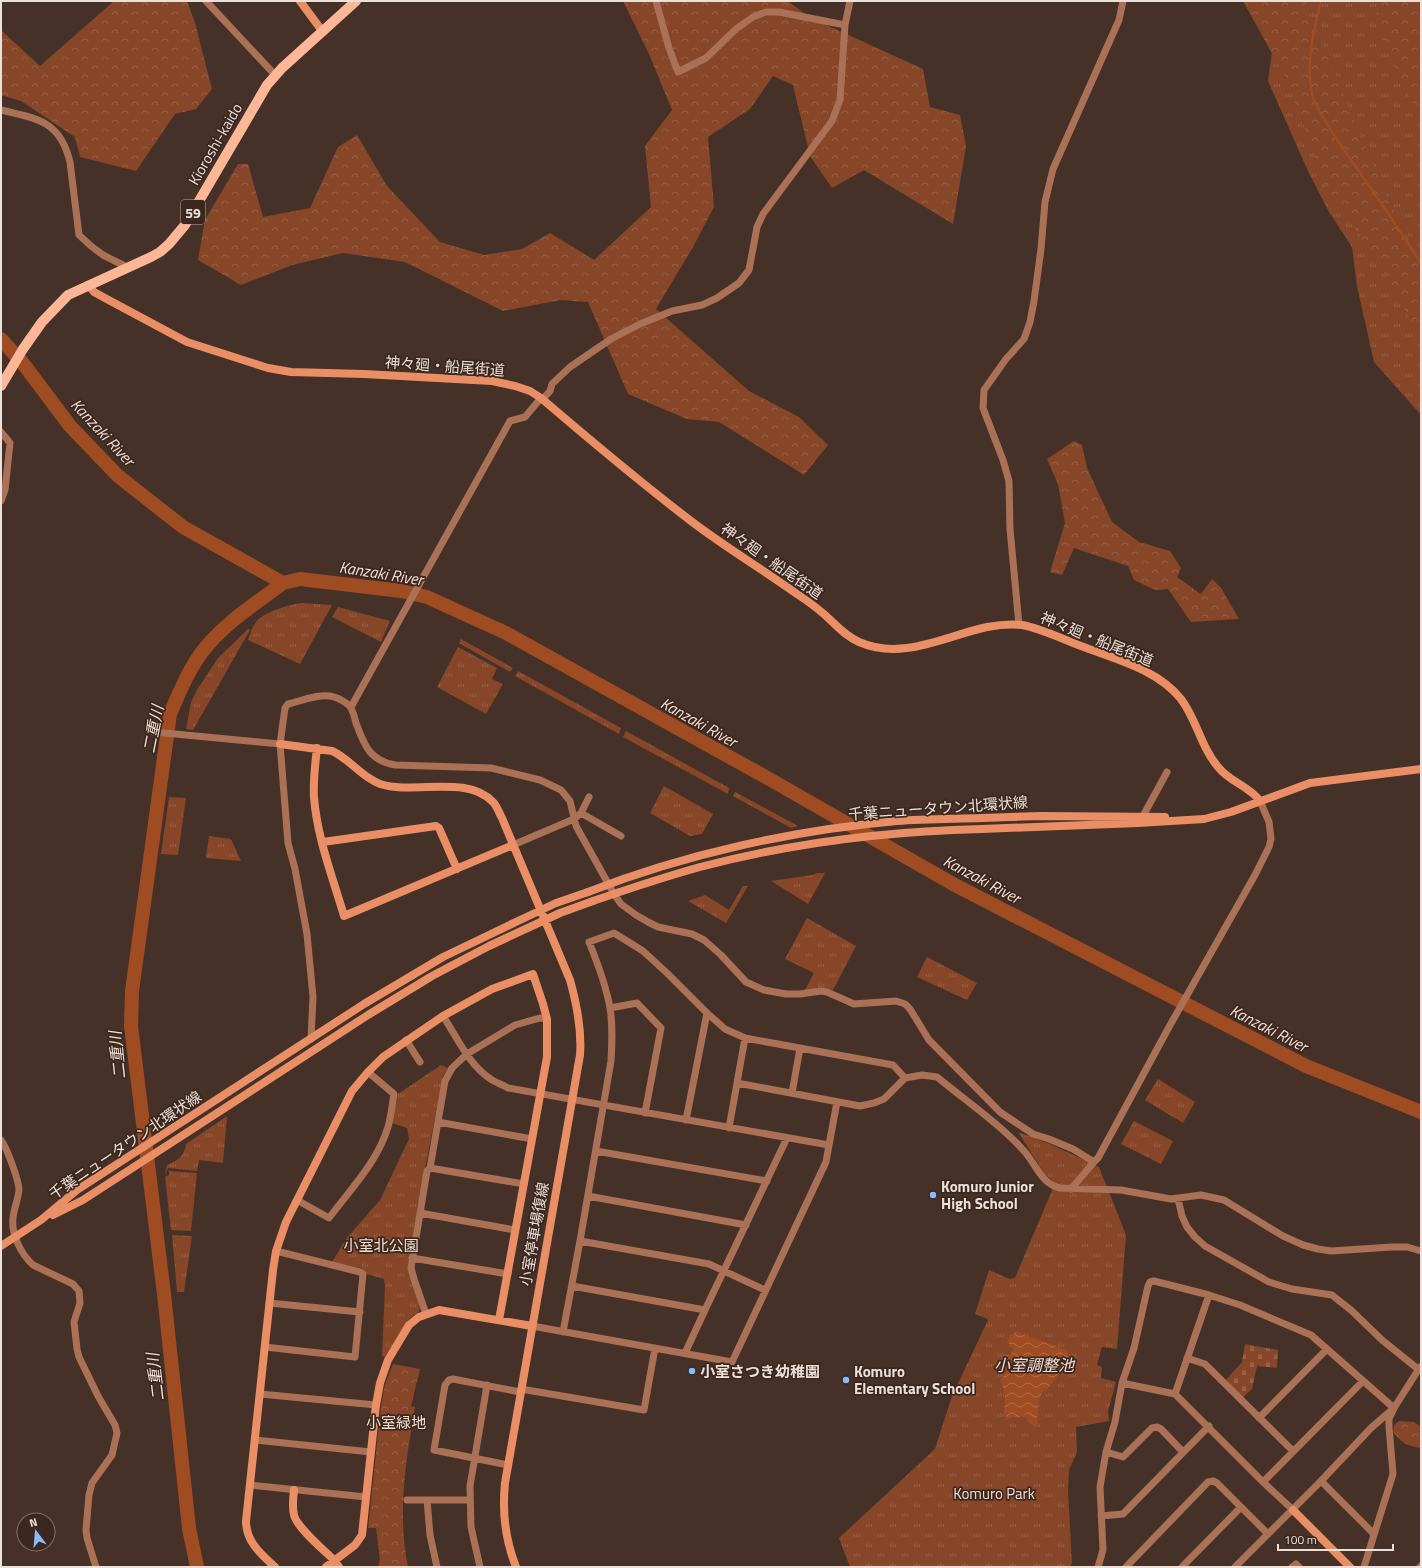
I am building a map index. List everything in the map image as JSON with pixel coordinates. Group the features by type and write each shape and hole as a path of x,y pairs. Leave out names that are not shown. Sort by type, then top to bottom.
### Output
{"main road":[{"name":"Kioroshi-kaido","path":"1,386 23,349 42,322 59,303 68,296 88,285 129,268 160,252 185,225 250,113 275,75 356,1"}],"street":[{"path":"206,1 275,75"},
{"path":"300,1 323,32"},
{"path":"656,1 669,48 678,72 706,58 736,29 754,17 766,12 779,12 845,25"},
{"path":"351,707 432,565 510,421 525,417 550,391 552,384 570,367 612,339 640,324 672,311 702,304 717,298 739,282 749,270 757,227 763,214 832,121 834,116 840,100 845,25 850,1"},
{"path":"1019,625 1010,529 1009,481 1003,460 983,408 984,390 1006,359 1024,339 1034,301 1045,202 1052,169 1119,20 1123,1"},
{"path":"1,110 39,119 57,131 68,152 79,235 103,255 129,268"},
{"name":"神々廻・船尾街道","path":"88,285 94,292 187,342 268,368 291,372 364,374 492,381 516,386 530,391 542,399 666,501 725,546 813,605 848,636 858,642 885,650 900,650 915,648 989,627 1019,625 1036,628 1118,660 1141,670 1164,683 1180,698 1188,710 1211,759 1220,771 1254,794 1260,801"},
{"path":"1,432 10,443 5,490 1,501"},
{"path":"311,1039 312,998 307,934 296,869 288,843 280,744 285,708 288,704 322,696 331,696 342,700 351,707 361,737 367,748 380,760 395,765 491,768 540,780 565,792 570,801 576,826 614,894 621,904 636,915 658,927 692,934 704,940 721,955 746,982 764,990 786,994 821,991 827,992 854,1004 896,1001 905,1004 910,1009 929,1040 1000,1112 1033,1134 1055,1141 1094,1162"},
{"path":"154,732 280,744"},
{"name":"小室停車場復線","path":"280,744 317,748 339,754 369,779 386,786 457,787 476,791 486,796 494,803 502,818 570,980 580,1019 580,1055 520,1390 504,1491 503,1511 508,1541 516,1567"},
{"path":"317,748 314,781 317,821 344,916 574,818 581,813 589,797"},
{"path":"1077,1189 1098,1158 1169,1027 1197,980 1255,875 1269,846 1271,839 1269,822 1260,801 1310,783 1421,769"},
{"path":"1143,816 1167,772"},
{"name":"千葉ニュータウン北環状線","path":"41,1220 83,1200 368,1015 432,976 489,946 545,920 593,901 700,867 787,848 862,836 938,830 1138,823 1204,819 1231,812 1260,801"},
{"path":"581,813 621,836"},
{"name":"千葉ニュータウン北環状線","path":"41,1220 77,1190 158,1139 364,1004 443,957 483,936 540,910 614,882 699,856 792,836 897,822 1041,816 1143,816 1204,819"},
{"path":"323,842 436,826 439,828 457,869"},
{"path":"563,1332 611,1061 612,1032 610,1008 600,970 590,942 614,933 643,951 668,972 707,1013 726,1029 745,1038 893,1065 905,1078"},
{"path":"275,1567 256,1548 248,1535 246,1521 276,1251 286,1222 352,1092 368,1072 383,1057 443,1016 492,988 533,974 547,1019 547,1057 500,1320"},
{"path":"610,1008 637,1003 661,1028 645,1113"},
{"path":"686,1120 707,1013"},
{"path":"443,1016 478,1069 491,1080 508,1088 829,1145"},
{"path":"426,1314 411,1268 427,1171 430,1168 445,1080 452,1068 467,1054 515,1025 540,1018 547,1019"},
{"path":"729,1128 745,1038"},
{"path":"406,1040 420,1062"},
{"path":"792,1093 800,1048"},
{"path":"297,1200 329,1218 375,1155 388,1128 394,1094 368,1072"},
{"path":"737,1083 860,1106 884,1099 905,1078 922,1075 936,1077 1014,1140 1029,1157 1048,1184 1053,1187 1108,1190 1178,1199 1188,1196 1201,1195 1219,1198 1283,1236 1303,1245 1318,1249 1331,1251 1407,1247 1421,1251"},
{"path":"326,1567 337,1564 355,1545 362,1535 376,1405 380,1383 388,1360 409,1325 419,1317 426,1314 434,1311 444,1311 732,1362 826,1162 837,1102"},
{"path":"438,1122 532,1139"},
{"path":"685,1353 787,1138"},
{"path":"1,1140 6,1150 18,1187 18,1198 13,1216 13,1227 22,1252 32,1265 73,1284 79,1291 80,1303 74,1322 79,1357 98,1396 115,1425 117,1433 112,1455 92,1483 89,1495 86,1530 96,1567"},
{"path":"596,1151 767,1181"},
{"path":"430,1168 524,1184"},
{"path":"588,1196 746,1225"},
{"path":"1178,1199 1182,1216 1187,1227 1195,1237 1206,1246 1269,1282 1292,1289 1332,1295 1352,1311 1382,1340 1420,1367 1394,1408 1389,1419 1393,1474 1373,1533 1364,1567"},
{"path":"420,1213 515,1230"},
{"path":"1,1246 41,1220"},
{"path":"580,1241 709,1264 765,1290"},
{"path":"265,1347 355,1357 363,1274 276,1251"},
{"path":"412,1258 508,1274"},
{"path":"1098,1567 1103,1550 1100,1487 1106,1452 1115,1422 1122,1383 1134,1348 1150,1282 1154,1281 1209,1295 1240,1305 1311,1335 1394,1408"},
{"path":"572,1286 706,1310"},
{"path":"1175,1394 1209,1295"},
{"path":"270,1303 360,1312"},
{"path":"508,1465 434,1450 445,1385 449,1380 453,1379 644,1410 655,1348"},
{"path":"1260,1418 1327,1349"},
{"path":"1187,1358 1205,1364 1293,1451"},
{"path":"1263,1482 1363,1380"},
{"path":"1122,1383 1175,1394 1350,1567"},
{"path":"480,1567 471,1527 470,1500 474,1458 487,1385"},
{"path":"260,1394 376,1405"},
{"path":"1235,1567 1293,1510 1371,1428 1394,1408"},
{"path":"1101,1516 1123,1514 1209,1426"},
{"path":"1106,1452 1123,1456 1152,1428 1156,1427 1160,1429 1183,1452"},
{"path":"255,1440 371,1452"},
{"path":"1126,1567 1208,1482 1213,1481 1217,1483 1268,1534"},
{"path":"1321,1481 1373,1533"},
{"path":"250,1485 366,1497"},
{"path":"294,1490 292,1503 294,1516 301,1527 337,1564"},
{"path":"407,1500 470,1500"},
{"path":"427,1500 430,1535 437,1567"},
{"path":"1182,1567 1241,1507"},
{"path":"1292,1567 1296,1564 1299,1567"}],"green space":[{"path":"114,1 187,1 195,23 212,89 196,109 175,114 136,171 80,157 75,137 21,101 1,95 1,30 40,66"},
{"path":"623,1 788,1 809,17 923,69 930,107 960,115 966,146 953,224 864,170 832,188 810,156 793,85 773,76 750,109 708,137 714,207 693,247 656,309 749,391 799,417 828,445 804,475 719,422 687,419 628,394 588,302 561,300 503,311 405,262 343,253 292,265 241,285 198,260 205,220 238,164 248,164 263,217 310,208 338,147 357,135 387,186 440,242 484,255 522,249 550,233 594,260 651,207 645,146 672,110 649,54"},
{"path":"1243,1 1307,1 1306,6 1386,195 1421,265 1421,341 1378,262 1328,189 1286,79"},
{"path":"1279,1 1421,1 1421,415 1374,362 1357,286 1352,247 1329,212 1308,171 1268,81"},
{"path":"1377,1 1421,1 1421,117 1404,88 1377,25"},
{"path":"1074,441 1082,445 1087,468 1112,522 1139,542 1170,551 1181,568 1177,577 1201,594 1212,579 1221,588 1239,619 1191,622 1168,589 1155,590 1134,580 1128,566 1074,548 1062,575 1050,572 1065,523 1058,484 1047,459"},
{"path":"302,603 332,605 300,664 248,640 253,626 264,615 291,605"},
{"path":"338,607 390,621 381,642 332,617"},
{"path":"248,629 250,630 193,730 186,729 191,702 197,690 218,658"},
{"path":"461,639 513,668 510,672 459,643"},
{"path":"458,647 497,668 492,679 503,684 486,714 437,687"},
{"path":"518,671 621,728 619,734 515,676"},
{"path":"626,731 729,788 728,794 623,737"},
{"path":"664,786 713,814 702,834 690,836 650,813"},
{"path":"735,792 798,826 791,828 733,796"},
{"path":"169,797 186,798 178,855 161,854"},
{"path":"209,836 231,839 241,861 206,858"},
{"path":"817,873 825,873 808,904 771,881 812,875"},
{"path":"743,886 748,886 726,923 688,901 705,895 729,910"},
{"path":"807,918 856,946 833,990 822,988 805,990 814,973 785,959"},
{"path":"927,957 977,983 967,1000 917,977"},
{"name":"小室北公園","path":"441,1065 448,1068 443,1076 417,1210 410,1272 420,1306 419,1312 409,1319 385,1357 382,1356 384,1279 366,1274 361,1268 332,1262 346,1239 380,1200 409,1139 407,1128 392,1123 398,1094"},
{"path":"1158,1079 1195,1102 1183,1123 1145,1100"},
{"path":"227,1116 223,1163 199,1160 197,1171 168,1168 165,1175 167,1165 180,1158 184,1152 186,1144"},
{"path":"1134,1121 1173,1141 1161,1164 1121,1144"},
{"name":"Komuro Park","path":"1018,1132 1050,1144 1099,1167 1126,1235 1117,1349 1102,1347 1097,1365 1102,1367 1101,1378 1116,1382 1108,1411 1109,1421 1076,1427 1077,1452 1069,1470 1068,1491 1072,1563 1070,1567 850,1567 839,1538 935,1449 952,1396 988,1320 975,1314 989,1270 1010,1279 1015,1278 1055,1183 1044,1173"},
{"path":"169,1171 197,1173 191,1231 171,1230 165,1177 169,1175"},
{"path":"172,1235 192,1236 184,1292 177,1292"},
{"path":"1245,1344 1278,1350 1277,1368 1257,1366 1252,1389 1242,1398 1225,1381 1242,1362"},
{"name":"小室緑地","path":"393,1364 420,1369 411,1406 415,1407 404,1487 403,1527 408,1567 378,1567 380,1560 376,1528 368,1528 381,1406 385,1384"},
{"path":"1399,1421 1414,1422 1421,1427 1421,1448 1405,1443 1396,1436 1393,1432 1394,1425"}],"water":[{"name":"小室調整池","path":"1015,1331 1067,1350 1069,1356 1069,1359 1049,1387 1040,1396 1037,1424 1034,1426 1027,1421 1026,1414 1017,1418 1013,1417 1005,1420 1006,1416 1004,1415 1005,1395 1001,1380 1005,1375 1011,1359 1006,1358 1005,1355 1011,1355 1013,1349 1011,1345 1007,1343 1010,1334 1013,1335"}],"waterway":[{"path":"1321,1 1315,24 1310,59 1310,82 1314,101 1335,137 1421,263"},
{"name":"Kanzaki River","path":"1,339 25,366 70,426 118,476 183,527 283,583 300,579 401,591 427,597 506,633 771,780 953,884 1306,1066 1421,1112"},
{"name":"二重川","path":"197,1567 189,1528 164,1294 131,1026 132,991 170,714 192,667 210,642 229,623 283,583"}],"place":[{"name":"Komuro Junior High School","path":"933,1195"},
{"name":"小室さつき幼稚園","path":"692,1371"},
{"name":"Komuro Elementary School","path":"846,1380"}]}
